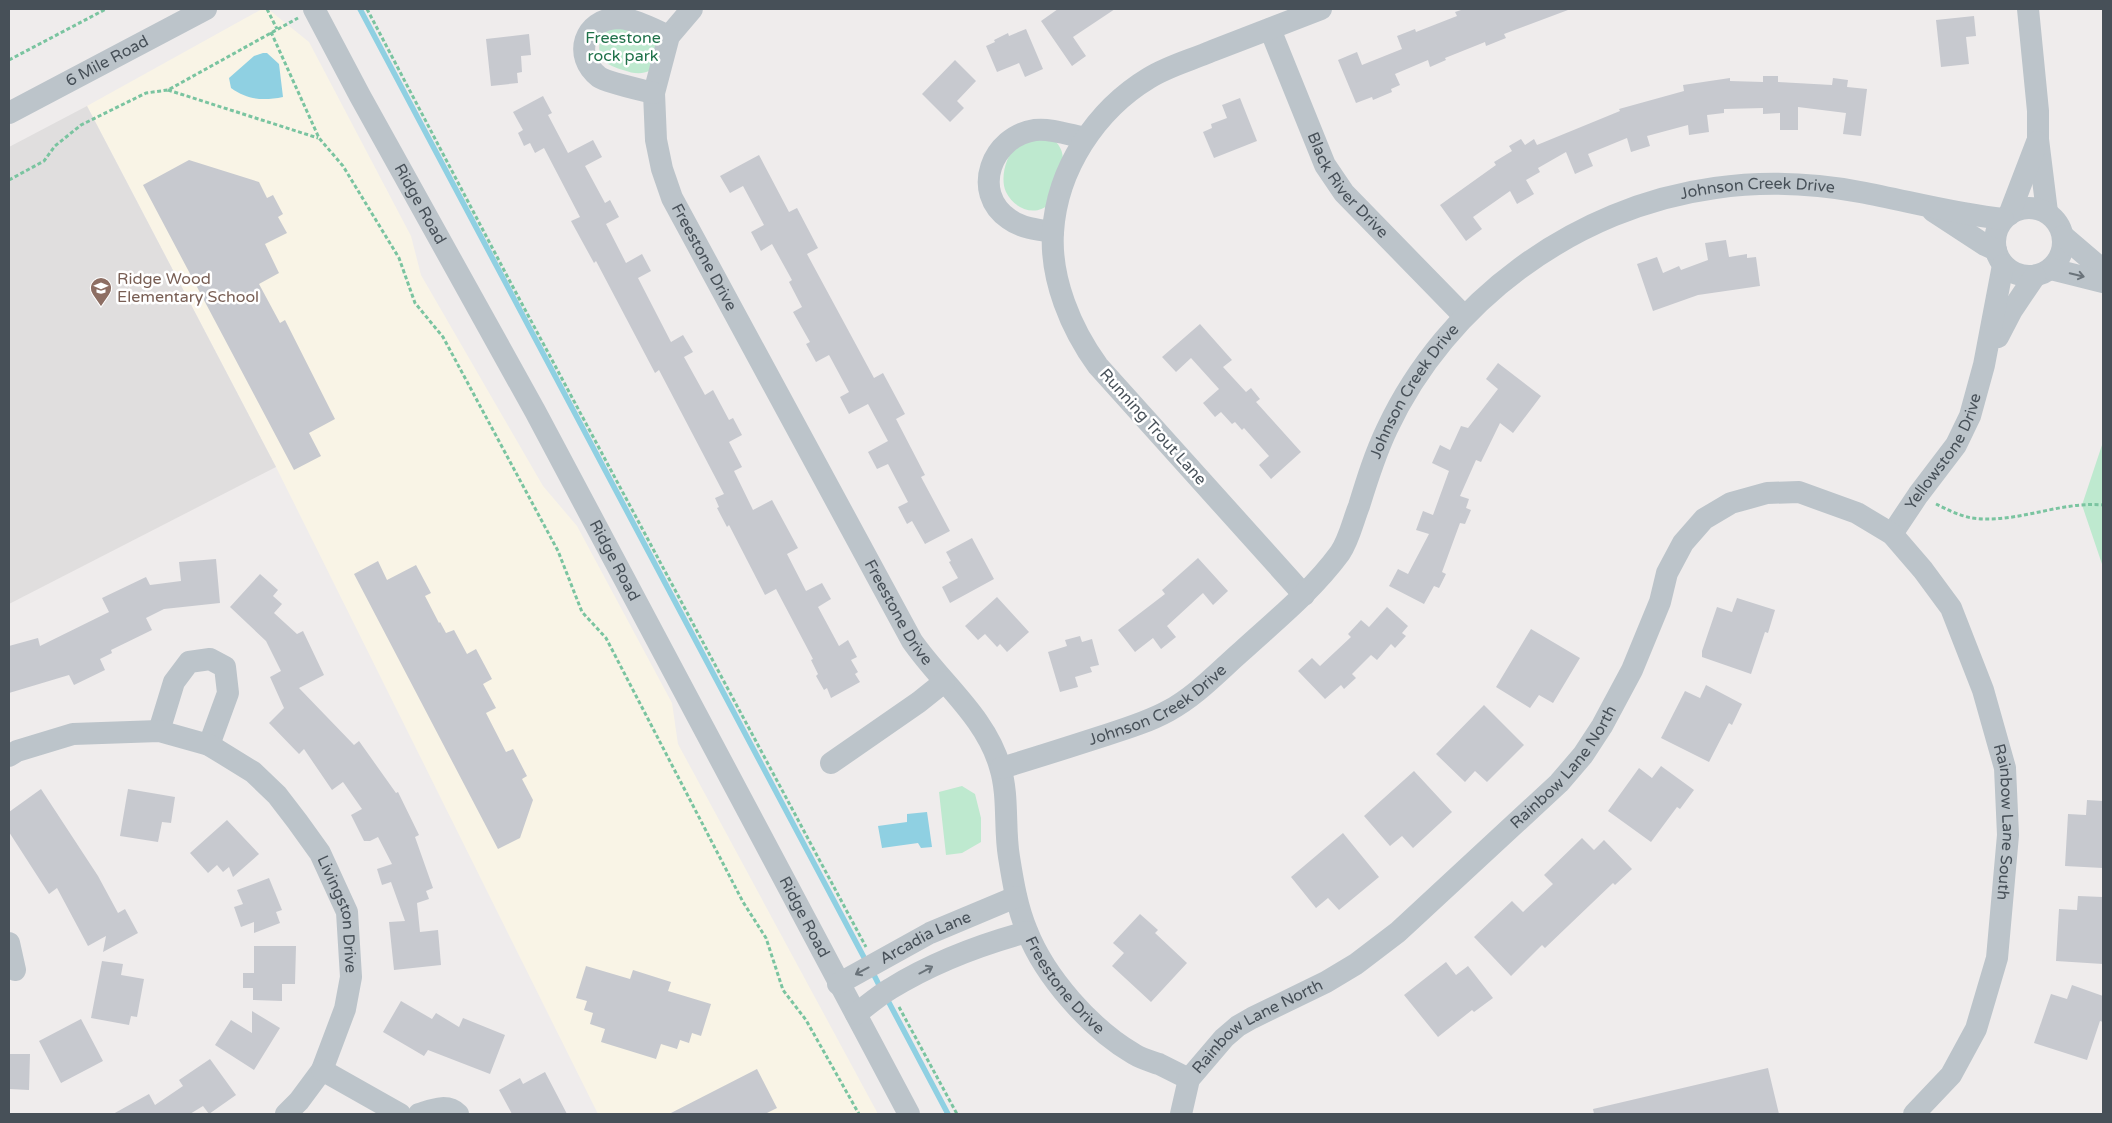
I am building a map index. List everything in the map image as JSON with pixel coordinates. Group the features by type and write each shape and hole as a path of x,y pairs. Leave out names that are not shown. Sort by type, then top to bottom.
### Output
{"street":[{"name":"6 Mile Road","path":"9,113 206,9"},
{"name":"Ridge Road","path":"314,9 360,96 540,420 838,984 909,1114"},
{"name":"Freestone Drive","path":"692,9 669,36 654,93 656,140 662,169 672,198 903,627 923,658 976,718 986,736 1000,768 1006,799 1008,850 1016,897 1027,932 1057,983 1095,1025 1136,1056 1189,1079"},
{"name":"Running Trout Lane","path":"1304,596 1098,366 1086,349 1073,324 1060,285 1054,254 1053,232 1057,208 1070,164 1085,138 1108,110 1147,79 1161,71 1321,9"},
{"path":"2028,9 2038,111 2038,139 2047,212 2060,227 2063,236 2062,254 2043,272"},
{"path":"654,93 601,78 592,70 584,56 586,36 603,22 619,18 644,25 669,36"},
{"name":"Black River Drive","path":"1270,29 1318,149 1334,181 1464,316"},
{"path":"1053,232 1024,226 1010,220 1000,211 995,205 988,182 993,162 1005,143 1013,137 1024,133 1038,130 1085,138"},
{"path":"2038,139 2006,217 1997,232 2000,257 2012,272 2024,276 2043,272 2103,282"},
{"name":"Johnson Creek Drive","path":"1000,768 1118,731 1167,712 1194,694 1304,596 1342,550 1377,452 1403,399 1437,347 1464,316 1520,268 1553,246 1612,216 1639,206 1716,187 1788,183 1837,188 1926,206 2006,217"},
{"name":"Johnson Creek Drive","path":"1926,206 2000,257"},
{"path":"2006,217 2021,209 2047,212"},
{"path":"2063,236 2103,270"},
{"name":"Yellowstone Drive","path":"1892,534 1918,495 1956,445 1970,416 1984,365 2000,257"},
{"name":"Yellowstone Drive","path":"1984,365 2012,310 2043,272"},
{"name":"Rainbow Lane North","path":"1189,1079 1224,1038 1238,1026 1326,982 1356,964 1398,932 1559,784 1583,755 1602,726 1632,670 1660,602 1667,573 1683,543 1704,519 1731,502 1767,492 1799,492 1857,513 1892,534"},
{"name":"Rainbow Lane South","path":"1892,534 1923,570 1951,608 1979,681 2005,768 2008,835 1997,958 1976,1029 1951,1075 1914,1114"},
{"path":"159,731 174,682 189,662 210,659 225,667 228,693 209,745"},
{"path":"831,763 919,702 944,682"},
{"name":"Livingston Drive","path":"9,756 17,751 73,734 159,731 209,745 253,772 277,795 320,853 347,912 351,977 345,1009 322,1070 300,1101 286,1114"},
{"name":"Arcadia Lane","path":"838,984 930,933 1016,897"},
{"name":"Arcadia Lane","path":"856,1014 889,989 959,954 994,941 1027,932"},
{"path":"9,943 15,970"},
{"path":"322,1070 400,1114"},
{"path":"1182,1114 1189,1079"},
{"path":"419,1114 441,1108 455,1111 458,1114"}],"path":[{"path":"9,60 106,9"},
{"path":"267,9 277,29"},
{"path":"9,180 44,161 56,146 81,125 146,93 168,90 314,9"},
{"path":"367,9 710,658 876,963"},
{"path":"271,32 319,138 343,166 398,258 416,303 448,345 558,551 582,612 606,638 743,902 766,938 783,990 806,1020 859,1114"},
{"path":"168,90 319,138"},
{"path":"1918,495 1970,518 1998,519 2066,506 2088,504 2103,506"},
{"path":"889,989 957,1114"}],"shaded area":[{"path":"262,9 268,9 309,42 411,236 421,275 543,486 577,526 672,703 678,744 878,1114 598,1114 276,467 87,106"},
{"name":"Ridge Wood Elementary School","path":"87,106 276,467 9,604 9,147"}],"green space":[{"name":"Freestone rock park","path":"620,24 659,42 653,69 642,73 631,72 609,65 601,57 599,46 603,32"},
{"path":"1054,140 1061,148 1063,162 1052,200 1044,208 1032,211 1026,210 1014,203 1006,192 1003,179 1006,164 1013,150 1024,142"},
{"path":"2103,442 2103,567 2082,505"},
{"path":"962,786 975,794 981,818 981,842 962,853 946,855 939,792"}],"water":[{"path":"267,53 279,64 283,97 269,99 250,97 231,88 229,78 254,56"},
{"path":"927,812 932,847 921,848 918,843 882,848 878,826 907,822 907,814"}],"building":[{"path":"1058,9 1115,9 1073,37 1086,56 1072,66 1041,21"},
{"path":"1464,9 1568,10 1504,34 1506,38 1486,46 1485,42 1445,58 1446,60 1430,67 1428,60 1395,74 1400,85 1391,89 1392,92 1373,100 1372,97 1356,103 1338,60 1357,52 1362,65 1402,49 1397,36 1415,29 1416,32 1457,16 1455,12"},
{"path":"1974,16 1976,36 1966,37 1969,64 1941,67 1936,20"},
{"path":"1026,29 1043,69 1025,77 1019,63 997,72 986,46 1008,33 1009,36"},
{"path":"529,34 531,55 521,56 522,72 517,73 518,83 491,86 486,39"},
{"path":"955,60 976,81 957,101 964,108 950,122 922,94"},
{"path":"1763,76 1778,76 1778,82 1832,85 1833,78 1848,80 1847,87 1867,89 1861,136 1843,134 1846,113 1798,107 1798,130 1780,130 1780,113 1763,114 1763,108 1724,109 1724,113 1707,115 1709,132 1689,135 1688,125 1647,136 1650,146 1631,152 1627,138 1588,154 1593,166 1575,174 1566,152 1538,168 1540,172 1526,180 1534,194 1517,204 1510,191 1473,217 1482,229 1466,241 1440,205 1496,165 1494,162 1512,151 1509,146 1521,139 1525,145 1534,139 1537,145 1620,111 1619,109 1684,91 1683,85 1730,78 1730,81 1763,82"},
{"path":"543,96 552,113 548,115 568,153 593,140 602,157 585,166 605,203 610,200 619,217 606,224 626,263 642,254 651,271 638,278 671,342 683,335 693,352 684,357 705,395 713,390 729,420 733,418 742,435 729,442 742,467 734,471 753,510 772,500 798,548 787,554 806,591 822,583 831,599 818,607 839,646 848,640 857,657 851,660 858,672 855,674 860,682 831,698 827,688 824,690 816,676 818,674 811,660 813,659 776,589 765,595 729,525 727,527 717,508 719,507 715,498 724,494 659,370 655,373 596,261 594,263 571,221 580,217 544,148 535,153 530,143 524,146 518,133 523,130 513,112"},
{"path":"1240,98 1257,141 1214,158 1203,132 1212,128 1211,124 1227,118 1222,105"},
{"path":"759,155 789,212 797,208 818,248 807,254 874,378 883,373 905,414 896,419 925,475 921,477 950,531 925,544 912,521 907,524 898,507 908,502 888,464 877,469 868,452 888,441 868,404 849,414 840,397 849,392 829,355 816,362 806,344 810,342 793,312 802,307 789,282 792,280 772,244 761,251 751,232 764,225 743,186 730,193 720,176"},
{"path":"189,160 259,182 267,198 273,195 283,214 278,217 287,233 265,244 279,273 259,284 280,323 285,320 335,419 309,433 321,456 294,470 143,185"},
{"path":"1726,240 1729,257 1747,254 1747,258 1756,257 1760,286 1698,295 1653,311 1637,264 1657,257 1663,273 1679,266 1681,270 1708,260 1705,243"},
{"path":"1200,324 1232,360 1223,367 1246,392 1251,388 1260,399 1256,402 1301,452 1271,479 1259,465 1269,456 1244,428 1242,430 1235,422 1232,424 1221,412 1215,417 1203,403 1219,389 1191,358 1176,372 1162,357"},
{"path":"1498,363 1541,396 1513,433 1500,423 1481,462 1476,460 1460,496 1469,499 1466,508 1471,510 1465,524 1460,523 1442,572 1446,574 1439,588 1434,586 1424,604 1389,586 1398,569 1408,574 1429,534 1416,530 1423,511 1433,515 1449,471 1432,463 1440,445 1450,450 1461,426 1468,428 1498,389 1486,379"},
{"path":"972,538 994,579 950,603 942,587 958,578 946,552"},
{"path":"1198,558 1228,591 1213,605 1203,593 1167,626 1176,637 1161,649 1153,638 1135,652 1118,630 1165,594 1162,590"},
{"path":"216,559 220,603 164,609 146,618 152,630 111,650 112,653 100,659 105,670 74,685 69,675 9,693 9,646 38,638 40,646 109,612 102,598 146,577 150,585 181,581 179,562"},
{"path":"378,561 387,580 416,565 431,593 425,596 439,623 446,633 454,630 467,654 476,649 492,679 483,684 496,708 486,713 506,752 513,749 527,776 522,779 533,800 520,838 498,849 354,574"},
{"path":"260,574 278,590 273,596 282,604 274,613 297,634 303,631 324,675 299,688 354,745 359,741 396,793 398,792 419,835 415,837 433,888 426,891 429,899 417,903 420,932 438,930 441,965 394,970 389,922 405,921 391,882 382,885 377,869 392,864 378,837 370,841 364,841 351,815 362,809 343,782 332,790 304,749 299,754 269,723 284,708 270,677 281,671 266,641 230,607"},
{"path":"997,597 1029,632 1007,652 1000,644 997,647 985,634 978,640 965,626"},
{"path":"1737,598 1775,610 1768,633 1765,632 1751,674 1702,657 1702,651 1717,607 1732,612"},
{"path":"1387,607 1408,626 1402,633 1406,636 1395,648 1391,644 1377,660 1371,655 1352,674 1356,678 1344,689 1341,685 1325,699 1298,671 1312,658 1320,666 1351,637 1348,634 1361,620 1369,627"},
{"path":"1531,629 1580,658 1553,703 1539,695 1530,708 1496,687"},
{"path":"1080,636 1082,642 1092,639 1099,665 1090,667 1092,672 1075,677 1078,687 1060,692 1048,652 1067,646 1065,640"},
{"path":"1706,685 1742,704 1732,725 1729,723 1709,762 1661,738 1685,691 1700,698"},
{"path":"1484,705 1524,745 1487,782 1475,771 1465,782 1436,754"},
{"path":"1661,766 1694,790 1680,809 1677,807 1651,842 1608,811 1639,768 1652,778"},
{"path":"1414,771 1452,812 1413,848 1402,836 1390,846 1364,816"},
{"path":"41,789 98,876 118,913 125,909 138,933 103,952 106,936 88,946 57,888 49,894 9,832 9,812"},
{"path":"128,789 175,797 171,823 162,822 158,842 120,836"},
{"path":"2087,800 2103,801 2103,868 2065,866 2068,814 2086,815"},
{"path":"227,820 259,854 233,877 229,867 223,872 217,865 208,873 190,853"},
{"path":"1343,833 1379,877 1339,910 1328,898 1316,908 1291,877"},
{"path":"1582,838 1594,850 1604,840 1632,869 1615,885 1613,883 1545,948 1542,945 1511,976 1474,937 1512,901 1523,912 1553,884 1544,875"},
{"path":"269,878 282,910 276,912 280,923 254,933 254,922 241,927 234,907 243,904 237,890"},
{"path":"2078,896 2103,897 2103,964 2056,961 2059,909 2077,910"},
{"path":"1140,914 1158,930 1155,933 1187,963 1151,1002 1112,966 1124,953 1113,943"},
{"path":"254,946 296,946 295,984 282,984 282,1001 253,1000 253,988 243,988 243,973 254,973"},
{"path":"102,961 123,964 121,975 144,979 137,1017 131,1016 129,1025 91,1018"},
{"path":"1446,962 1456,975 1468,966 1493,998 1474,1012 1472,1010 1438,1037 1404,995"},
{"path":"586,966 630,979 633,970 671,982 668,991 711,1004 701,1036 692,1033 689,1043 680,1040 677,1049 661,1044 656,1059 601,1042 605,1029 590,1024 593,1013 584,1010 587,1001 576,998"},
{"path":"2072,985 2103,996 2103,1022 2100,1021 2087,1060 2034,1043 2051,994 2067,999"},
{"path":"401,1001 432,1019 436,1013 459,1027 463,1018 505,1035 490,1074 428,1050 424,1056 383,1032"},
{"path":"252,1011 280,1028 254,1070 215,1045 231,1020 252,1033"},
{"path":"81,1019 103,1061 61,1083 39,1041"},
{"path":"9,1054 30,1054 29,1090 9,1089"},
{"path":"210,1059 236,1095 209,1114 203,1106 190,1114 113,1114 149,1094 155,1105 183,1086 179,1080"},
{"path":"1768,1068 1779,1114 1594,1114 1593,1109"},
{"path":"757,1069 777,1108 765,1114 669,1114"},
{"path":"545,1072 567,1114 512,1114 499,1090 520,1078 523,1084"}],"waterway":[{"path":"360,9 867,963"},
{"path":"872,971 881,989"},
{"path":"886,997 948,1114"}],"place":[{"name":"Ridge Wood Elementary School","path":"101,307"}]}
